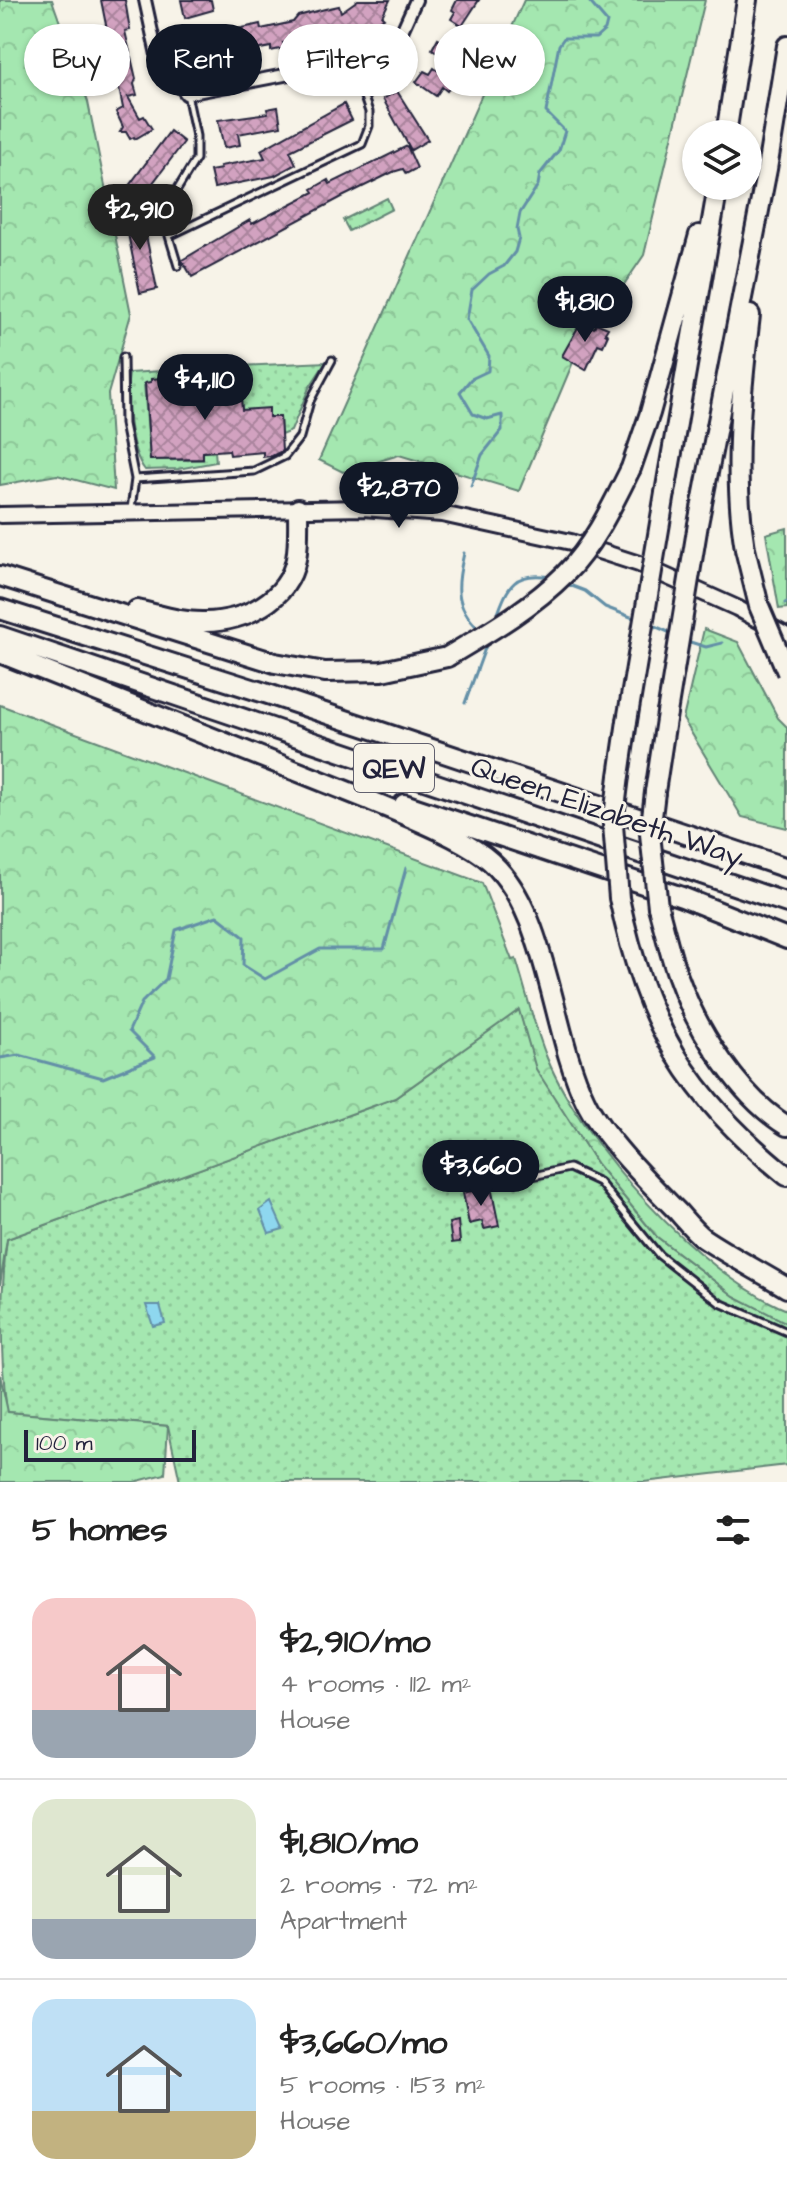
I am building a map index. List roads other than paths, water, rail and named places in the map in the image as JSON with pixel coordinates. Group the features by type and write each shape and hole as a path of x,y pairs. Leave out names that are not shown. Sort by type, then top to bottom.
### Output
{"highway":[{"path":"727,120 747,0"},
{"path":"787,46 767,169 698,524 658,757 650,834 658,907 679,979 699,1024 727,1067 775,1119 787,1126"},
{"path":"767,169 738,434 737,470 745,549 759,606 787,672"},
{"path":"5,578 275,663 325,672 382,671 447,657 522,611 567,572 607,516 631,468 650,413 692,265 707,200"},
{"path":"716,200 627,721 613,825 619,898 628,942 660,1030 683,1070 717,1114 787,1176"},
{"path":"5,578 173,617 202,622 226,620 248,614 271,601 287,583 295,562 298,509"},
{"name":"Queen Elizabeth Way","path":"0,609 283,699 787,868"},
{"name":"Queen Elizabeth Way","path":"0,636 787,903"},
{"path":"0,653 420,822 484,856 514,887 532,930 564,1046 585,1102 647,1180 701,1236 787,1288"},
{"path":"286,769 416,808 668,892 787,939"}],"main road":[{"path":"0,515 363,508 442,514 571,542 639,564 690,584 787,636"}],"street":[{"path":"145,0 150,24"},
{"path":"405,24 416,0"}],"lane":[{"path":"178,266 169,236 166,208 196,159 196,136 186,96"},
{"path":"169,236 362,144 369,126 369,112 364,96"},
{"path":"123,357 124,424 135,479 131,514"},
{"path":"135,479 254,471 285,456 300,437 310,401 332,360"},
{"path":"474,1178 524,1178 569,1168 599,1182 659,1255 720,1303 787,1332"}],"water":[{"path":"271,1202 283,1229 269,1233 260,1210"},
{"path":"146,1305 160,1305 165,1323 153,1326"}],"waterway":[{"path":"471,486 482,455 502,430 502,415 487,419 473,414 460,392 471,379 488,371 489,356 467,319 472,290 489,274 504,266 515,252 520,213 538,185 540,174 559,150 565,131 546,112 559,45 564,38 596,38 605,30 607,22 588,0"},
{"path":"464,553 459,594 465,612 479,629"},
{"path":"497,616 514,583 528,576 550,577"},
{"path":"564,583 585,591 605,607 636,619"},
{"path":"650,624 673,634"},
{"path":"465,703 488,640"},
{"path":"687,641 706,647 722,643"},
{"path":"0,1058 19,1055 103,1078 155,1057 129,1031 142,1002 166,979 176,930 217,916 244,937 243,965 265,979 320,949 384,949 406,868"}]}
